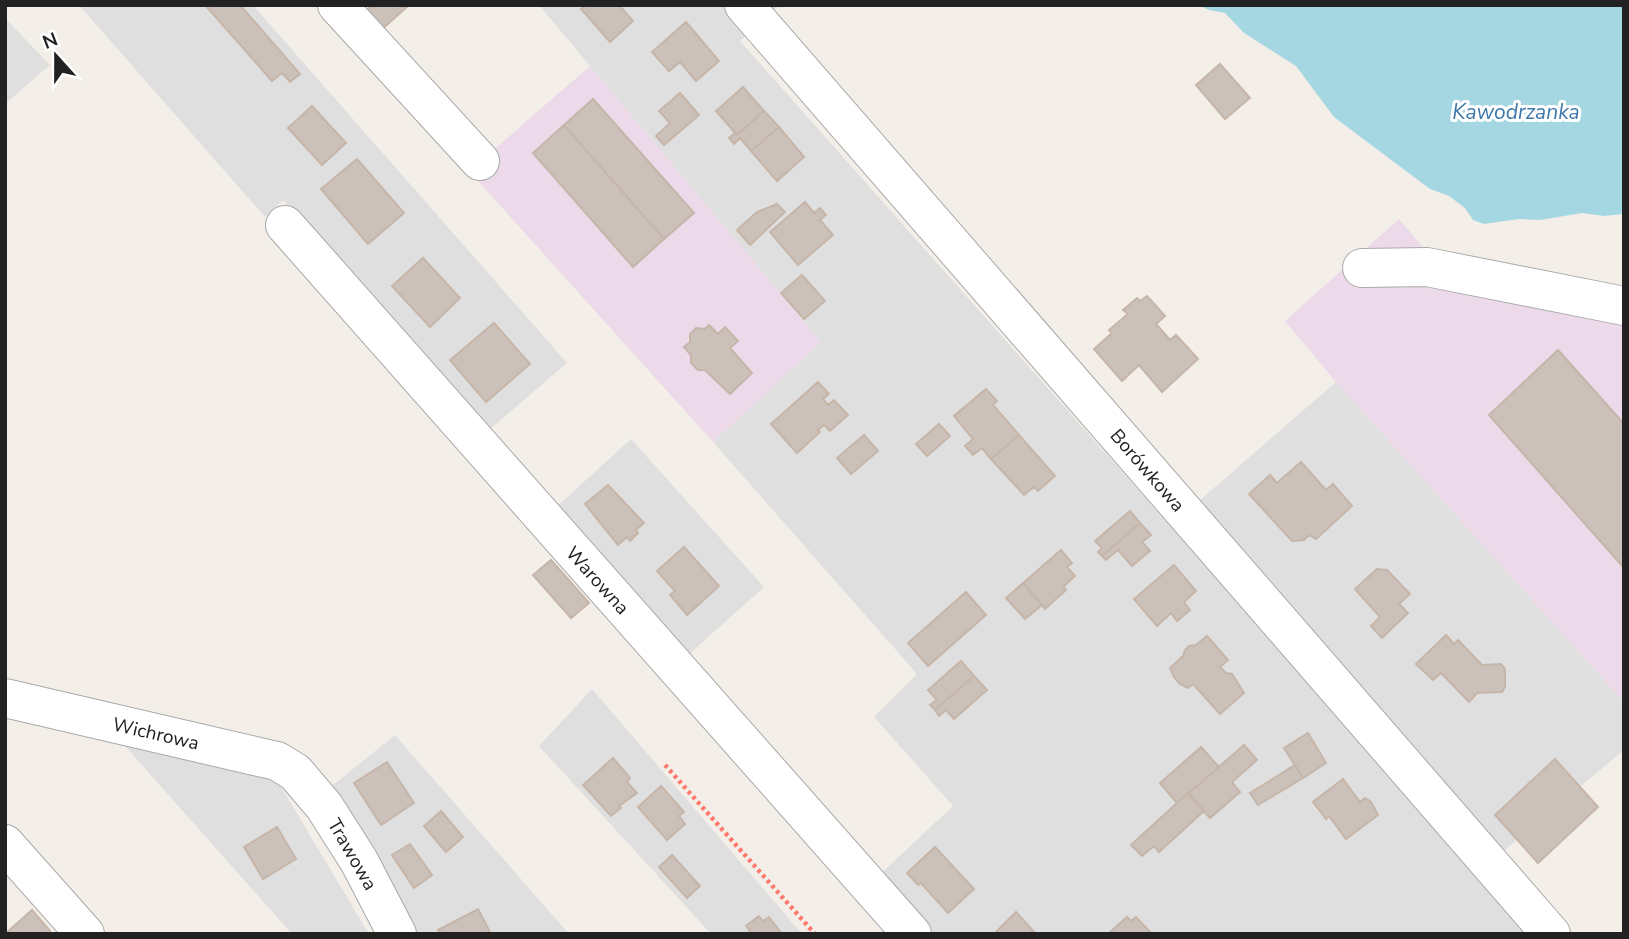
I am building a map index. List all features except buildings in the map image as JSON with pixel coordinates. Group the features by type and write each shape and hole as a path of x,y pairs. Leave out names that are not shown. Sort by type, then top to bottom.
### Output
{"street":[{"path":"337,5 480,161"},
{"name":"Borówkowa","path":"744,5 1551,934"},
{"name":"Warowna","path":"285,225 912,934"},
{"path":"1362,268 1427,267 1624,306"},
{"name":"Wichrowa","path":"5,698 268,759 295,772 301,779"},
{"name":"Trawowa","path":"301,779 324,806 359,861 397,934"},
{"path":"5,844 85,934"}],"path":[{"path":"665,765 815,934"}],"shaded area":[{"path":"79,5 253,5 567,363 489,430 283,200 265,217"},
{"path":"539,5 780,5 740,41 1170,526 1336,382 1624,702 1624,750 1482,869 1537,934 928,934 875,879 953,806 874,717 917,674 713,442 821,342"},
{"path":"5,18 50,65 5,104"},
{"path":"590,66 821,342 713,442 469,171"},
{"path":"1399,219 1429,254 1624,295 1624,702 1336,382 1285,321"},
{"path":"631,439 764,587 686,657 553,510"},
{"path":"592,689 802,934 711,934 539,746"},
{"path":"395,735 569,934 414,934 332,786"},
{"path":"117,737 275,777 369,934 292,934"}],"water":[{"name":"Kawodrzanka","path":"1198,5 1624,5 1624,214 1604,216 1582,213 1540,220 1519,219 1484,224 1473,220 1465,208 1449,196 1430,189 1334,117 1296,66 1244,33 1225,13"}]}
